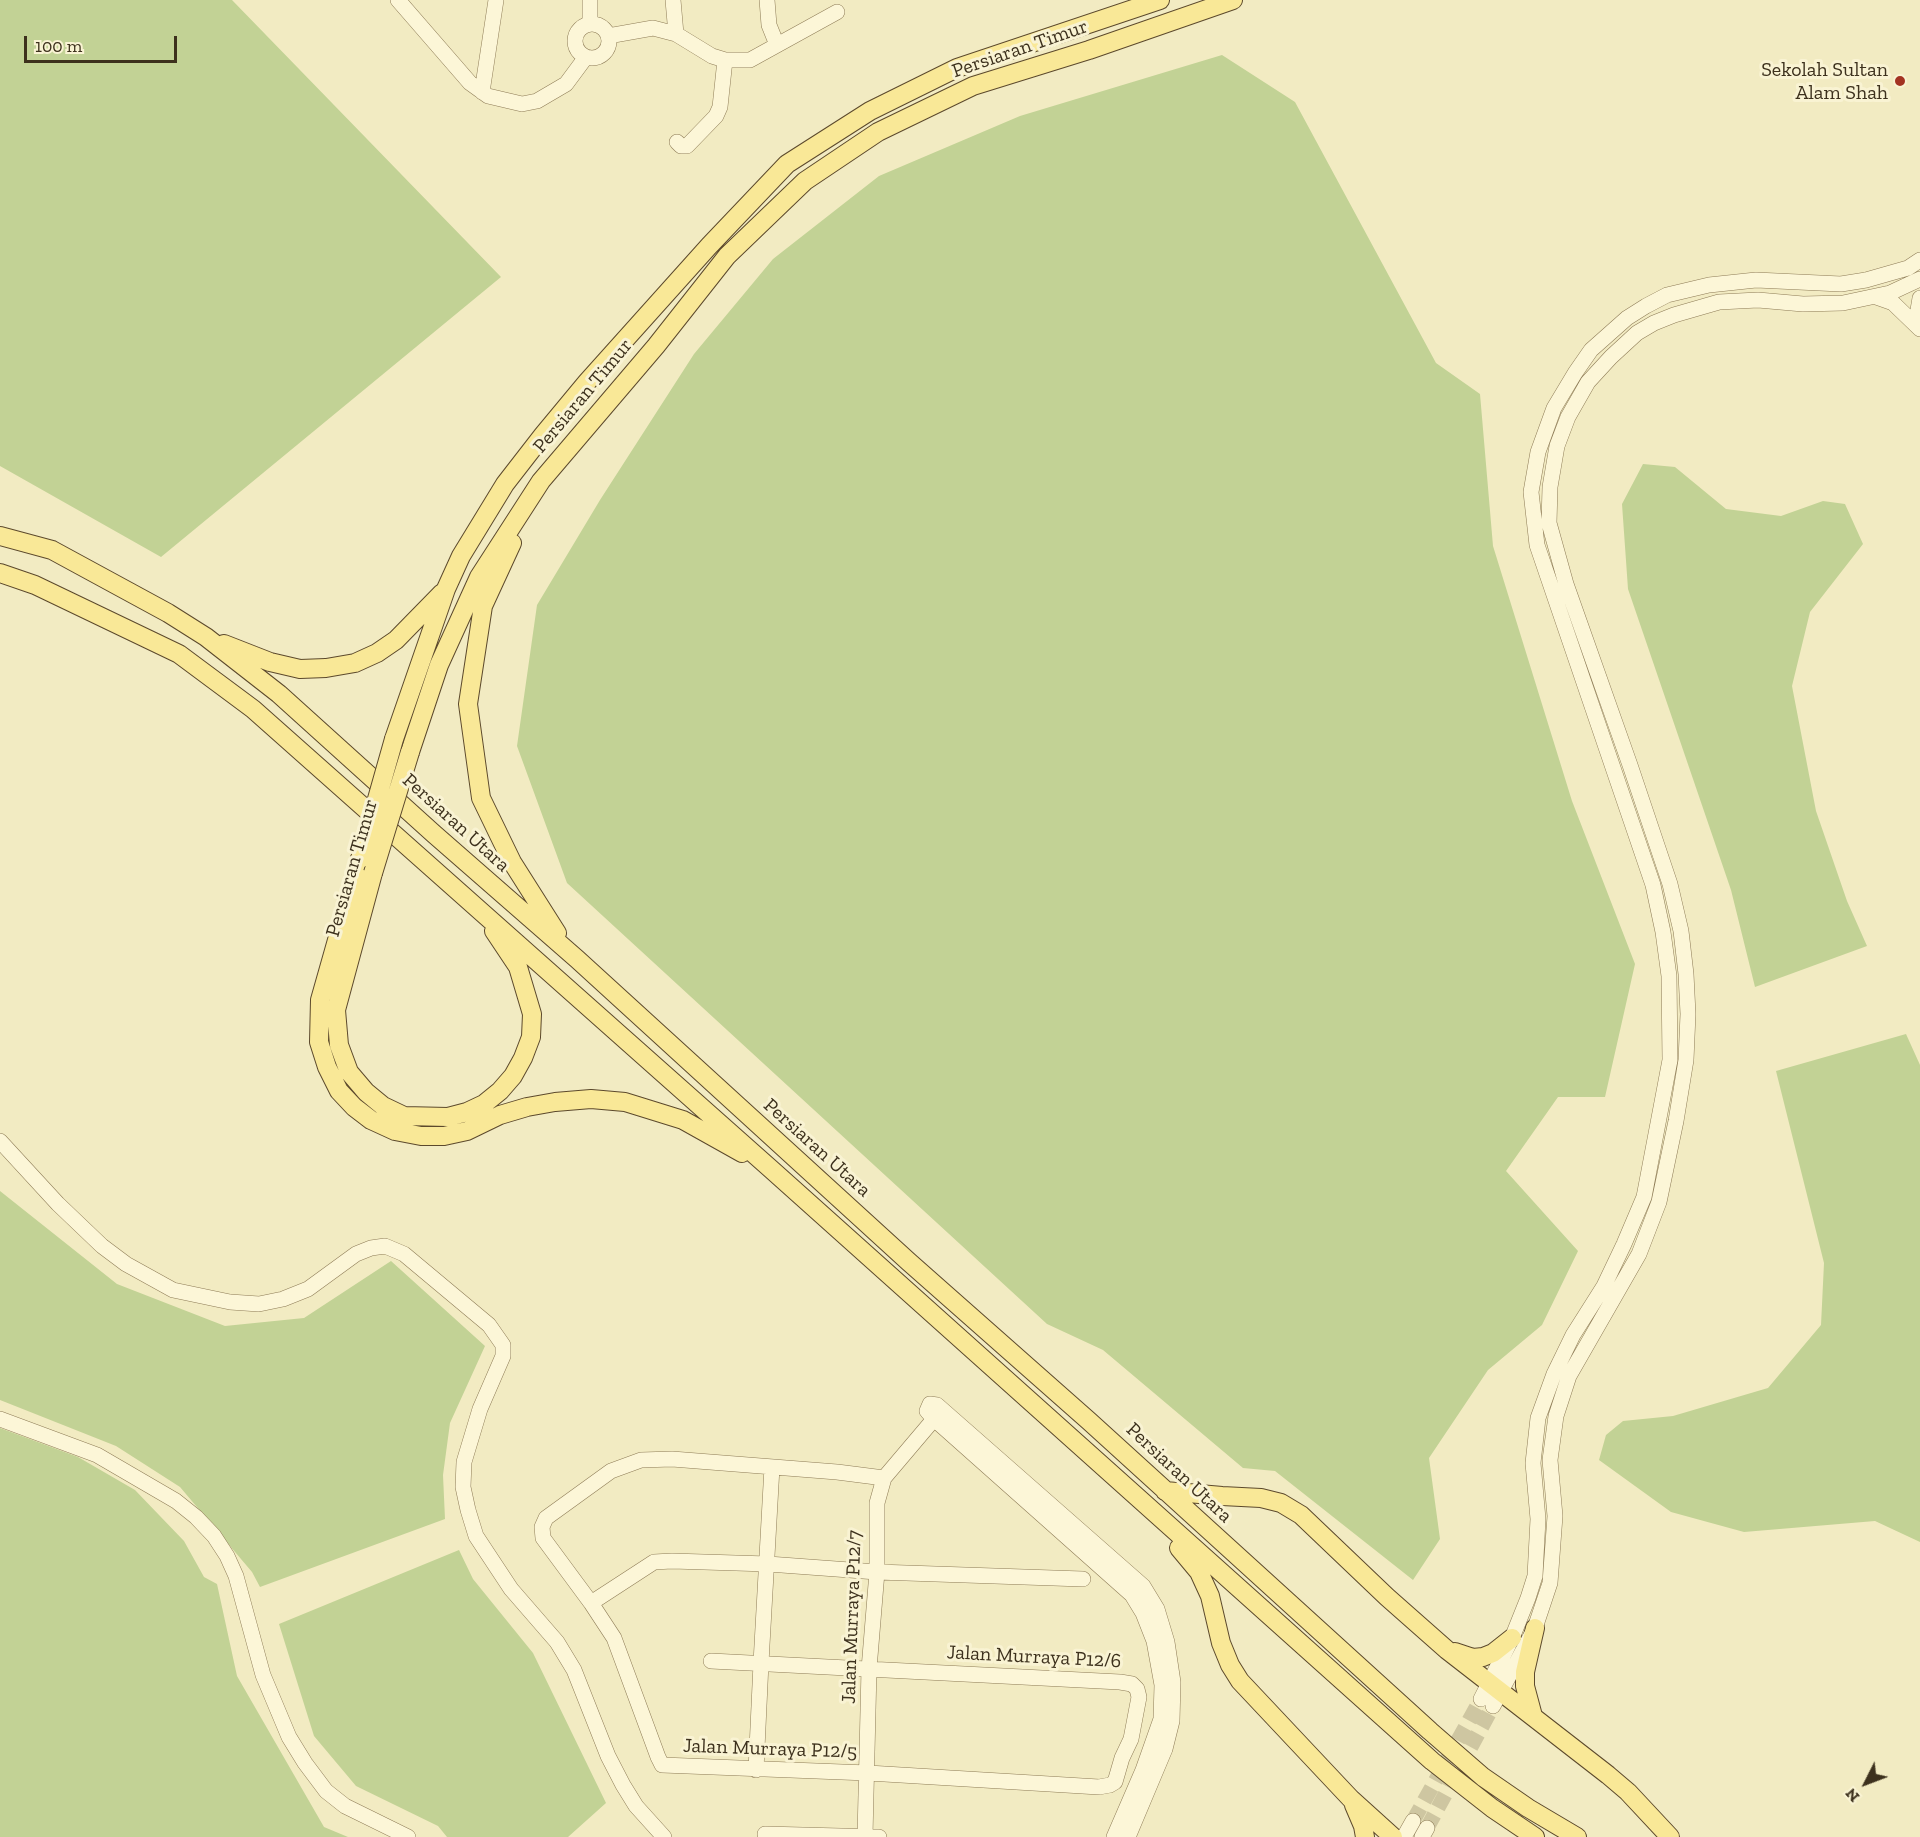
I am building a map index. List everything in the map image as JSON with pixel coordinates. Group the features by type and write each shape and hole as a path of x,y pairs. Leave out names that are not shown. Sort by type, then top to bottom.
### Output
{"main road":[{"name":"Persiaran Timur","path":"772,1170 683,1120 625,1101 591,1099 555,1101 500,1115 467,1131 444,1136 421,1136 394,1131 371,1120 339,1091 327,1067 319,1042 320,1000 394,739 446,589 461,556 506,484 587,382 709,246 788,164 870,111 957,68 1160,0"},
{"name":"Persiaran Timur","path":"475,905 518,967 532,1014 531,1037 513,1076 484,1104 467,1112 447,1117 404,1116 383,1106 366,1092 349,1072 339,1045 336,1010 373,873 439,665 479,577 541,481 656,346 727,256 806,181 878,132 973,86 1089,50 1233,0"},
{"path":"541,481 483,606 468,704 481,798 526,886 577,959"},
{"name":"Persiaran Utara","path":"0,536 52,550 158,608 206,637 279,694 577,959 909,1262 1089,1421 1430,1731 1484,1777 1528,1808 1577,1837"},
{"path":"0,573 35,585 179,654 253,708 1432,1761 1492,1808 1535,1837"},
{"path":"206,637 270,662 300,669 326,668 355,663 377,653 396,640 446,589"},
{"path":"1165,1491 1262,1497 1281,1503 1300,1515 1447,1650 1491,1695 1533,1716 1628,1792 1670,1837"},
{"path":"1155,1514 1199,1572 1210,1596 1221,1643 1240,1681 1351,1799 1393,1837"},
{"path":"1533,1716 1525,1686 1525,1672 1535,1628"},
{"path":"1447,1650 1473,1658 1483,1657 1493,1653 1512,1638"},
{"path":"1351,1799 1363,1826 1365,1837"}],"street":[{"path":"482,92 496,0"},
{"path":"590,0 590,24"},
{"path":"674,0 676,33"},
{"path":"767,0 769,25 777,45"},
{"path":"400,1 470,83 488,96 522,104 537,101 566,84 586,57"},
{"path":"608,36 653,28 676,33 712,56 725,60 750,60 837,12"},
{"path":"590,24 600,25 608,36 609,46 602,55 591,58 577,50 574,39 579,29 590,24"},
{"path":"677,142 681,146 687,146 716,116 720,107 725,60"},
{"path":"1491,1695 1528,1598 1534,1576 1538,1519 1533,1463 1538,1418 1554,1374 1573,1335 1604,1286 1644,1197 1670,1060 1669,976 1664,932 1653,885 1537,545 1531,492 1538,452 1554,408 1591,350 1627,318 1667,295 1709,285 1756,280 1841,284 1866,280 1908,268 1920,261"},
{"path":"1491,1695 1535,1628 1550,1583 1555,1516 1550,1460 1556,1416 1569,1376 1639,1254 1659,1202 1686,1060 1688,1014 1686,974 1681,931 1670,884 1566,584 1549,523 1550,487 1557,446 1568,417 1588,382 1637,333 1654,323 1719,302 1758,300 1803,304 1843,303 1890,293 1920,279"},
{"path":"1876,297 1893,303 1920,329"},
{"path":"1920,298 1918,310 1920,329"},
{"path":"0,1141 58,1204 102,1246 126,1264 173,1290 230,1302 259,1304 283,1299 308,1288 357,1254 385,1246 404,1254 489,1325 502,1345 503,1356 480,1409 464,1462 463,1487 476,1536 511,1589 557,1642 574,1670 608,1756 623,1785 636,1806 664,1837"},
{"name":"Jalan Murraya P12/7","path":"872,1836 868,1773 869,1669 877,1572 877,1503 884,1478 934,1419 927,1411 927,1407 934,1403 1143,1586 1156,1609 1167,1642 1172,1672 1172,1721 1165,1749 1128,1837"},
{"path":"0,1419 97,1455 176,1501 196,1517 214,1536 236,1576 263,1675 289,1737 305,1763 326,1791 345,1806 408,1837"},
{"path":"934,1419 1132,1595 1143,1613 1154,1641 1162,1685 1161,1719 1143,1770 1114,1837"},
{"path":"884,1478 672,1459 641,1460 611,1471 546,1518 542,1527 543,1538 591,1603 654,1562 672,1561 768,1564 877,1572 1083,1579"},
{"path":"756,1770 772,1467"},
{"name":"Jalan Murraya P12/5","path":"591,1603 614,1638 662,1765 868,1773"},
{"path":"711,1661 869,1669"},
{"name":"Jalan Murraya P12/6","path":"868,1773 1099,1787 1110,1785 1115,1782 1122,1758 1131,1739 1139,1697 1137,1689 1132,1684 1120,1682 869,1669"},
{"path":"1404,1837 1421,1829"},
{"path":"765,1834 872,1836"}],"green space":[{"path":"0,0 232,0 501,277 161,557 0,466"},
{"path":"1222,55 1295,102 1436,363 1480,394 1493,546 1572,801 1635,964 1605,1097 1558,1097 1506,1171 1578,1251 1542,1325 1488,1370 1429,1458 1440,1539 1413,1580 1275,1471 1243,1468 1103,1350 1047,1324 567,883 517,746 537,605 600,500 694,354 773,259 879,176 1020,116"},
{"path":"1643,464 1675,467 1726,509 1781,516 1823,501 1845,504 1863,544 1810,612 1792,686 1816,811 1847,901 1867,946 1755,987 1731,890 1628,589 1622,504"},
{"path":"1906,1034 1920,1065 1920,1542 1875,1521 1744,1532 1671,1512 1599,1460 1606,1435 1623,1421 1673,1416 1768,1388 1821,1325 1824,1263 1776,1071"},
{"path":"0,1191 117,1284 225,1326 304,1318 391,1261 485,1346 450,1423 443,1475 445,1519 260,1587 252,1572 180,1487 116,1446 0,1400"},
{"path":"0,1428 78,1457 135,1490 184,1541 204,1577 217,1584 237,1676 324,1827 348,1837 0,1837"},
{"path":"459,1550 473,1579 533,1653 606,1803 568,1837 447,1837 438,1826 356,1786 314,1736 279,1624"}],"tunnel":[{"path":"1413,1821 1481,1699"},
{"path":"1427,1828 1493,1706"}],"place":[{"name":"Sekolah Sultan Alam Shah","path":"1900,81"}]}
